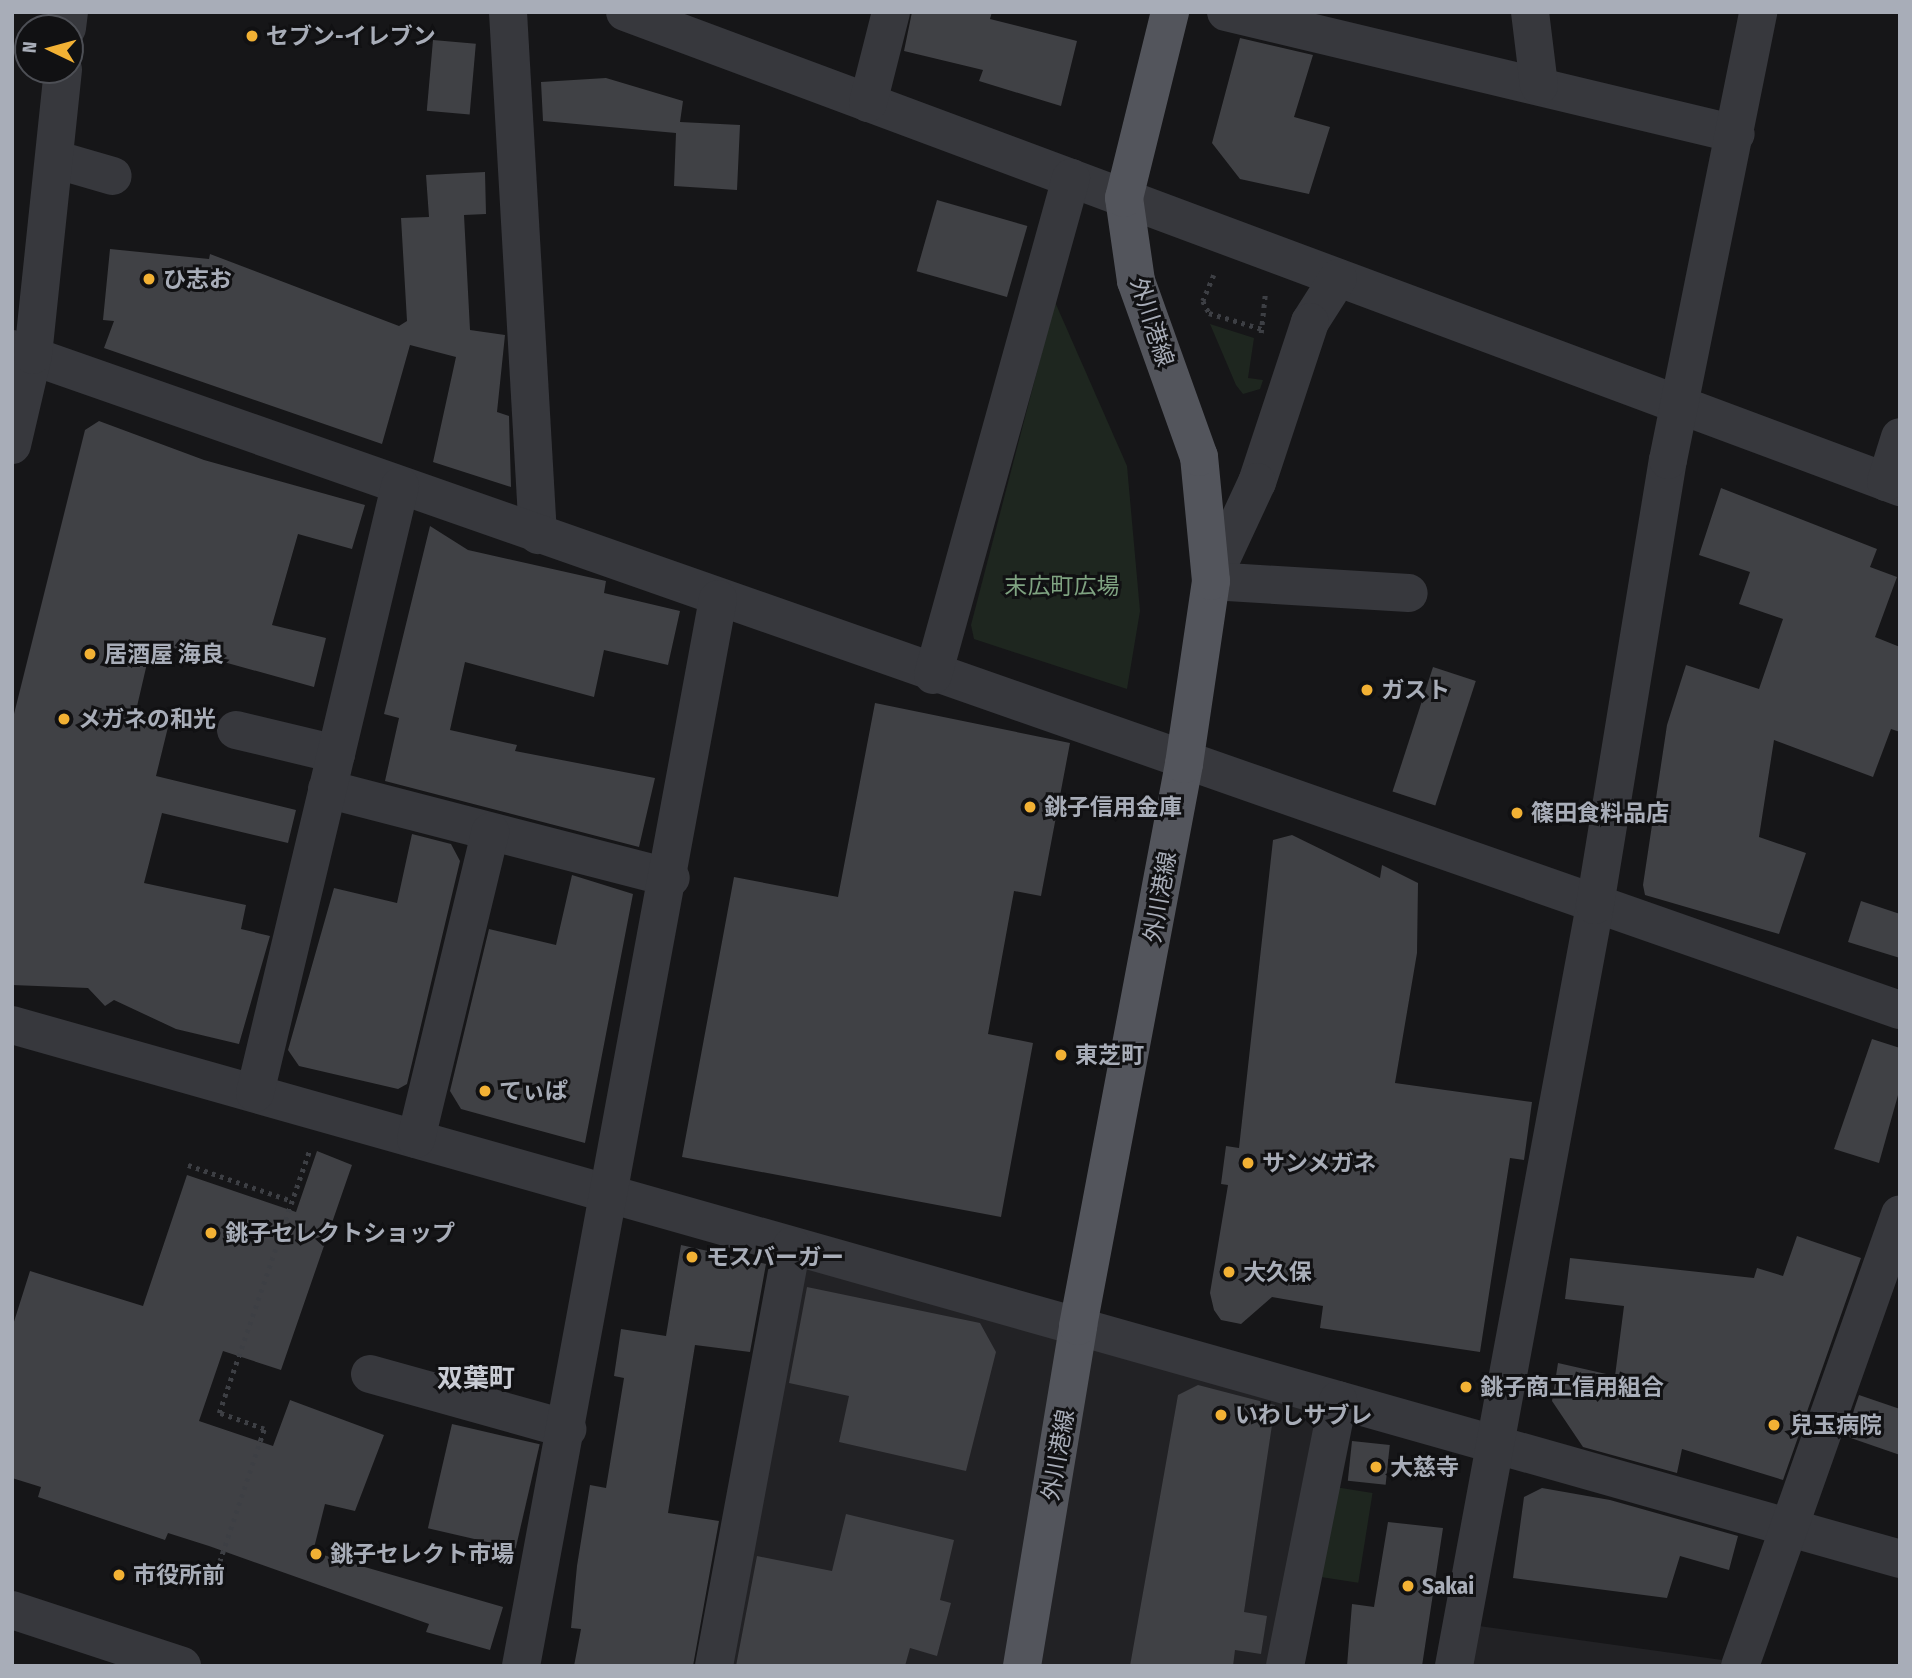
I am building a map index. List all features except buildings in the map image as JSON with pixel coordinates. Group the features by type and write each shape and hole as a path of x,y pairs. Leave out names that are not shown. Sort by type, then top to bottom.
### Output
{"main road":[{"name":"外川港線","path":"1022,1666 1078,1326 1184,764 1210,581 1199,457 1136,281 1124,198 1171,12"}],"street":[{"path":"509,12 538,535"},
{"path":"625,12 1893,485 1900,437"},
{"path":"868,103 891,12"},
{"path":"1226,12 1736,134"},
{"path":"1530,12 1539,85"},
{"path":"1454,1666 1595,905 1679,405 1736,134 1758,12"},
{"path":"12,445 23,352 54,159 62,84"},
{"path":"54,159 113,176"},
{"path":"933,675 1071,178"},
{"path":"1338,278 1310,322 1257,482 1210,581 1409,593"},
{"path":"23,352 1184,764 1900,1010"},
{"path":"255,1093 400,486"},
{"path":"521,1666 671,878 718,599"},
{"path":"236,730 331,772 490,832 671,878"},
{"path":"415,1139 490,832"},
{"path":"12,1025 1900,1559"},
{"path":"1740,1666 1792,1529 1900,1214"},
{"path":"714,1666 792,1246"},
{"path":"370,1374 567,1429"},
{"path":"1285,1666 1338,1400"},
{"path":"12,1610 182,1666"}],"path":[{"path":"1225,279 1212,274 1203,301 1209,313 1262,329"},
{"path":"1257,291 1266,295 1260,342"},
{"path":"214,1578 264,1429 219,1413 311,1146 302,1143"},
{"path":"188,1165 292,1201"}],"shaded area":[{"path":"805,1263 1326,1409 1269,1666 726,1666"},
{"path":"1479,1626 1722,1660 1720,1666 1470,1666"}],"green space":[{"name":"末広町広場","path":"1055,302 1127,466 1140,611 1127,689 974,639 971,625"},
{"path":"1210,324 1254,338 1248,378 1263,380 1260,389 1243,394 1236,385"},
{"path":"1335,1487 1373,1493 1358,1583 1321,1577"}],"place":[{"name":"セブン-イレブン","path":"252,36"},
{"name":"ひ志お","path":"149,279"},
{"name":"居酒屋 海良","path":"90,654"},
{"name":"ガスト","path":"1367,690"},
{"name":"メガネの和光","path":"64,719"},
{"name":"銚子信用金庫","path":"1030,807"},
{"name":"篠田食料品店","path":"1517,813"},
{"name":"東芝町","path":"1061,1055"},
{"name":"てぃぱ","path":"485,1091"},
{"name":"サンメガネ","path":"1248,1163"},
{"name":"銚子セレクトショップ","path":"211,1233"},
{"name":"モスバーガー","path":"692,1257"},
{"name":"大久保","path":"1229,1272"},
{"name":"銚子商工信用組合","path":"1466,1387"},
{"name":"いわしサブレ","path":"1221,1415"},
{"name":"兒玉病院","path":"1774,1425"},
{"name":"大慈寺","path":"1376,1467"},
{"name":"銚子セレクト市場","path":"316,1554"},
{"name":"市役所前","path":"119,1575"},
{"name":"Sakai","path":"1408,1586"}],"district":[{"name":"双葉町","path":"476,1379"}]}
